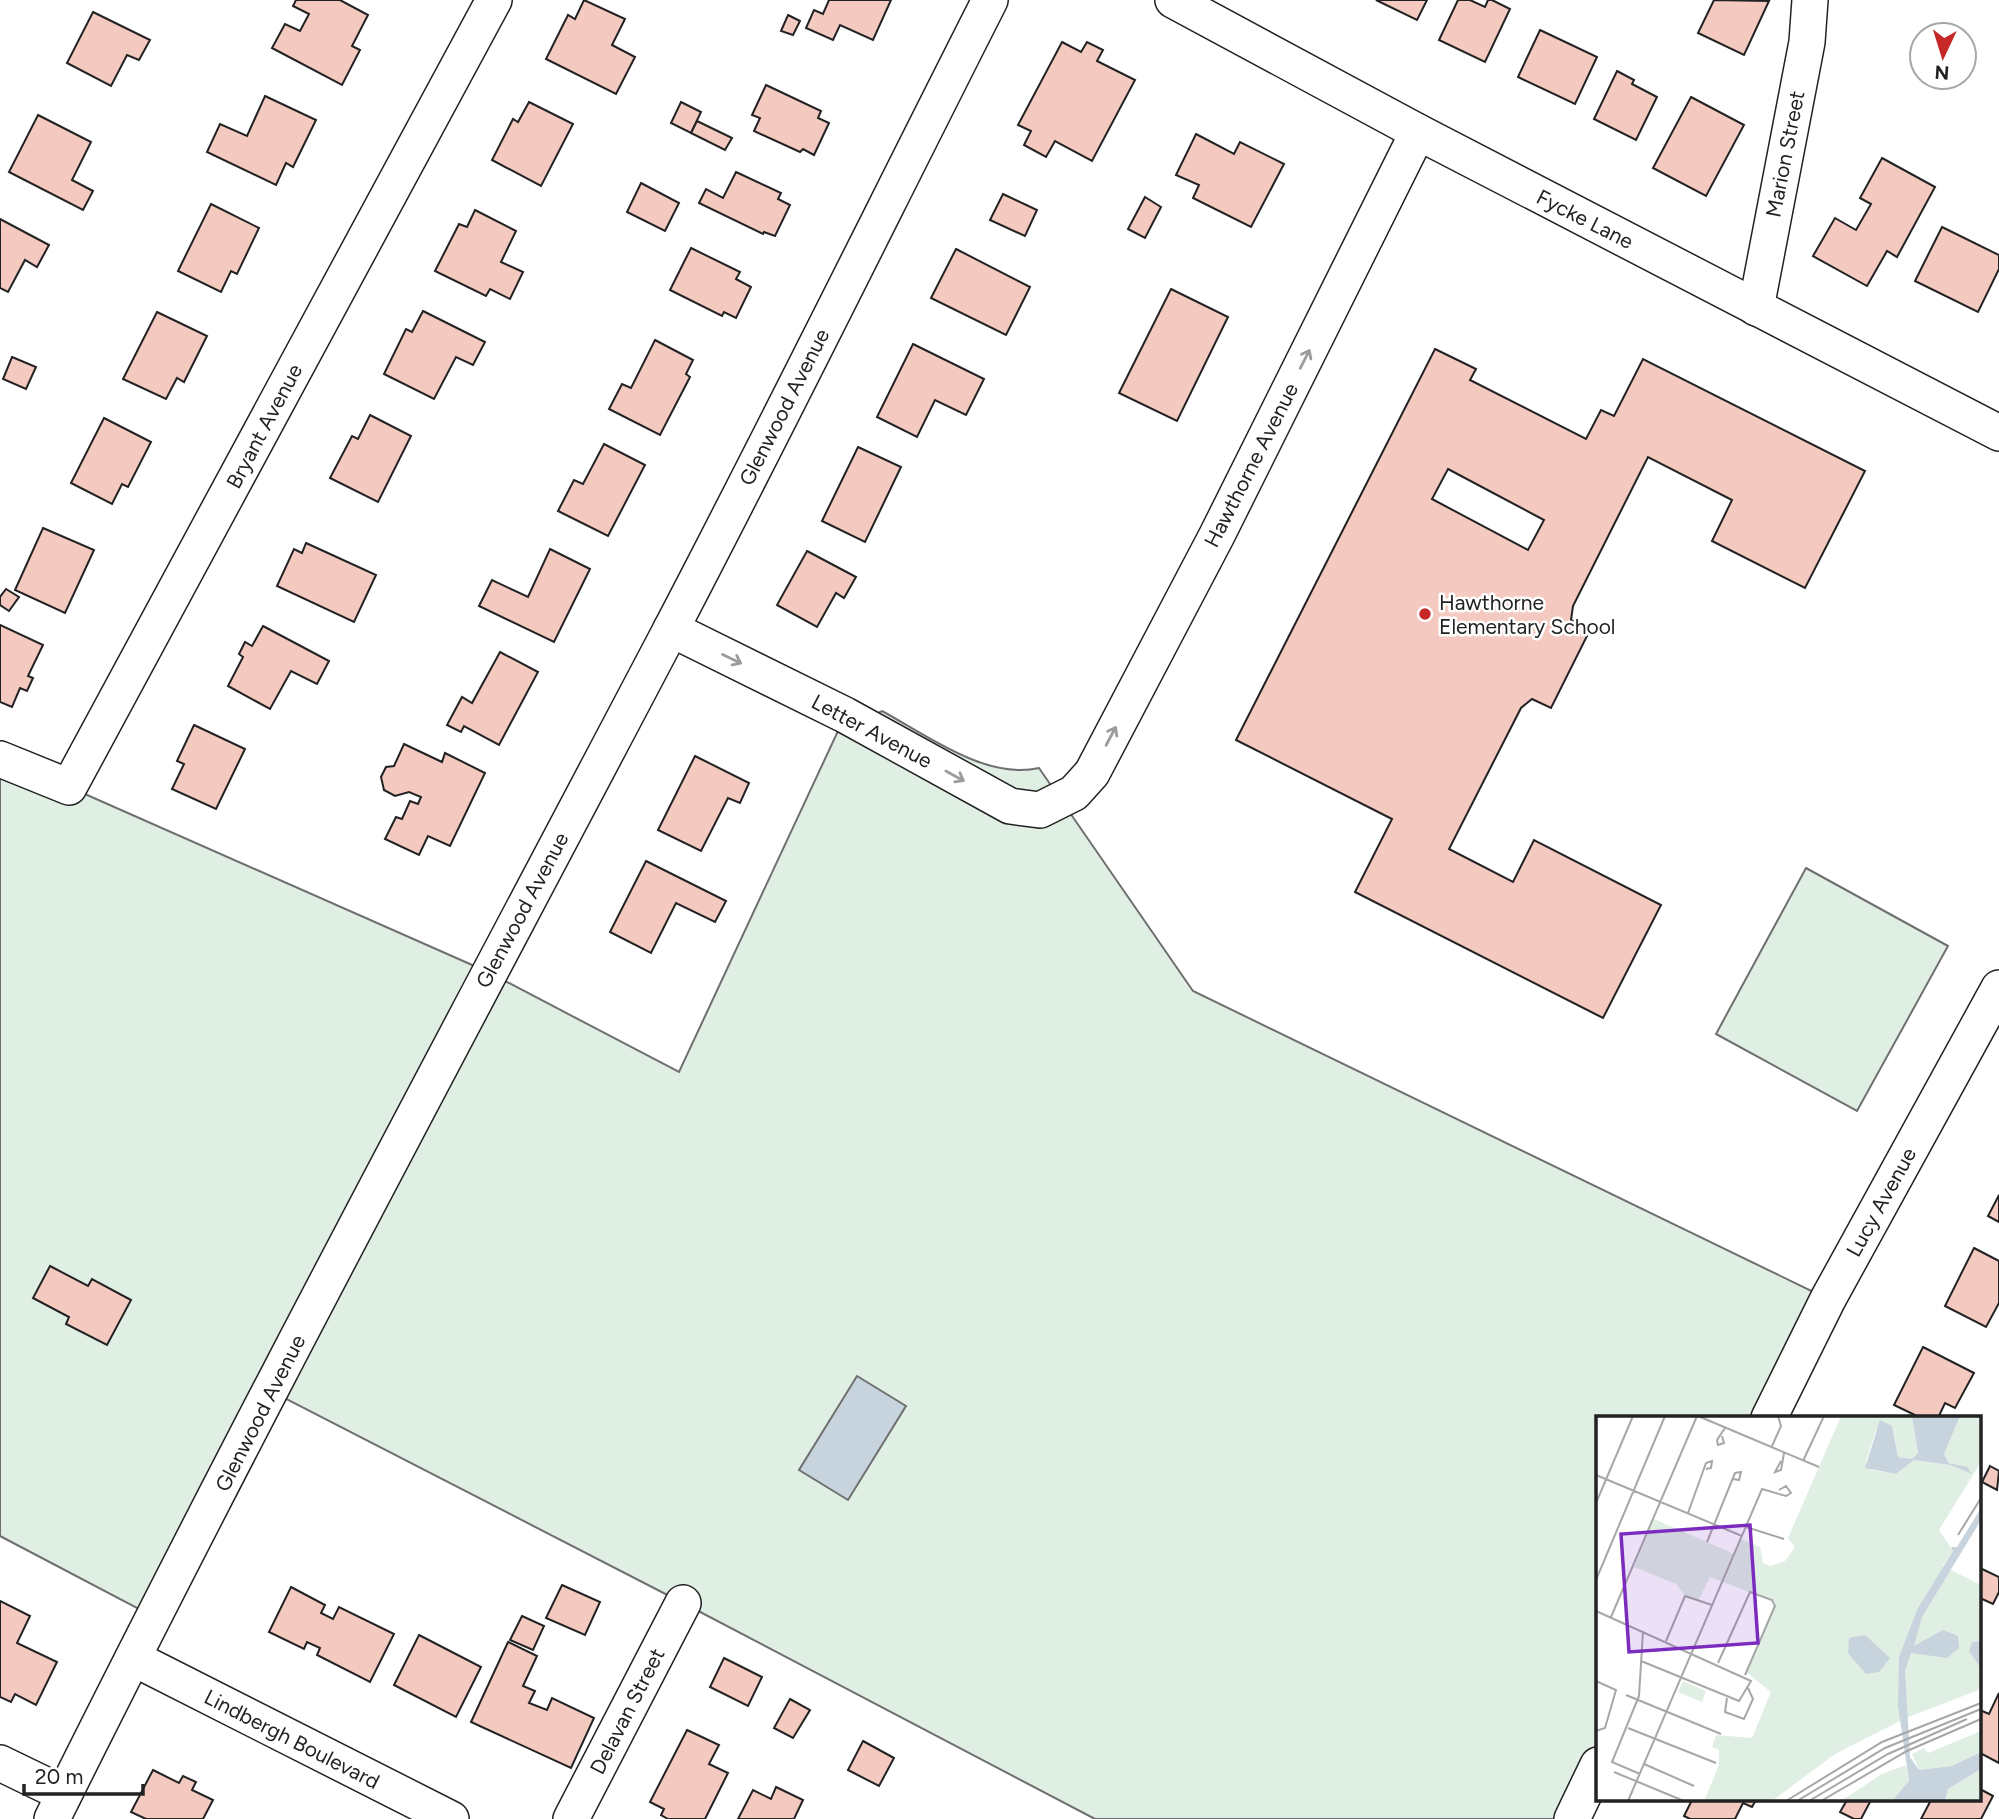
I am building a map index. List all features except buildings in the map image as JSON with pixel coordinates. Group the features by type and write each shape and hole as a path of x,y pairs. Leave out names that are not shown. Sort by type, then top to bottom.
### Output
{"street":[{"name":"Bryant Avenue","path":"0,759 69,787 494,0"},
{"name":"Glenwood Avenue","path":"58,1807 488,972 671,629 990,0"},
{"name":"Fycke Lane","path":"1173,0 1418,132 1999,433"},
{"name":"Marion Street","path":"1756,308 1807,42 1810,0"},
{"name":"Hawthorne Avenue","path":"1074,793 1092,773 1217,535 1418,132"},
{"name":"Letter Avenue","path":"671,629 845,715 1010,806 1040,810 1074,793"},
{"name":"Lucy Avenue","path":"1770,1416 1828,1299 1999,988"},
{"name":"Delavan Street","path":"571,1819 683,1603"},
{"name":"Lindbergh Boulevard","path":"133,1658 451,1819"},
{"path":"0,1763 58,1807"},
{"path":"1572,1819 1596,1769"}],"green space":[{"path":"882,711 978,762 1019,770 1039,768 1193,991 1828,1299 1770,1416 1596,1416 1596,1769 1572,1819 1095,1819 271,1391 154,1617 0,1536 0,759 488,972 679,1072 838,731"},
{"path":"1806,868 1948,946 1857,1111 1716,1034"}],"shaded area":[{"path":"857,1376 906,1406 848,1500 799,1470"}],"place":[{"name":"Hawthorne Elementary School","path":"1425,614"}]}
